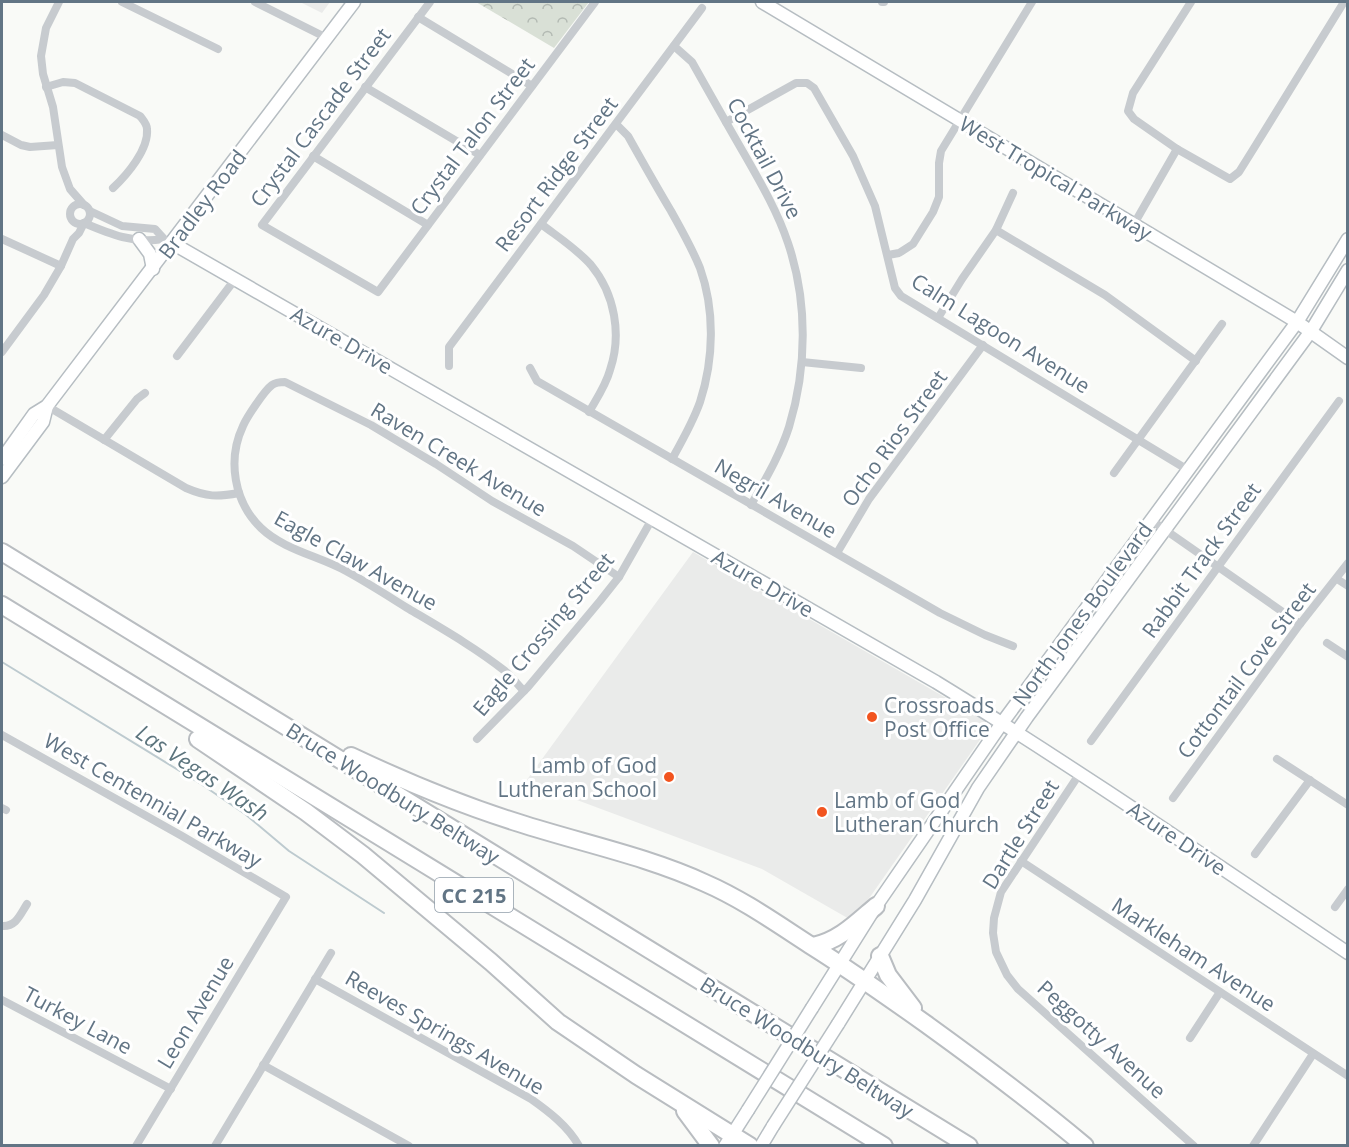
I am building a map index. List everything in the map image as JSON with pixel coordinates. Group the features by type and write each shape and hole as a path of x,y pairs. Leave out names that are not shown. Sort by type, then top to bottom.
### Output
{"highway":[{"name":"Bruce Woodbury Beltway","path":"2,552 969,1146"},
{"name":"Bruce Woodbury Beltway","path":"2,605 884,1146"},
{"path":"65,645 132,694 306,812 363,855 491,962 558,1022 677,1101 729,1140 750,1146"},
{"path":"242,700 351,756 437,794 518,823 658,865 705,883 752,908 865,980 987,1068 1085,1146"},
{"path":"813,946 830,941 848,930 876,906"},
{"path":"880,956 888,975 925,1023"},
{"path":"677,1101 711,1146"}],"main road":[{"name":"Bradley Road","path":"2,459 34,414 47,406 153,269 168,241 354,2"},
{"name":"West Tropical Parkway","path":"762,2 1297,322 1347,358"},
{"path":"140,239 150,254 153,269"},
{"name":"North Jones Boulevard","path":"729,1140 876,906 1002,723 1297,322 1347,239"},
{"name":"Azure Drive","path":"168,241 927,677 1080,773 1347,953"},
{"name":"North Jones Boulevard","path":"761,1146 920,894 978,788 1027,717 1311,331 1347,270"},
{"name":"Bradley Road","path":"2,477 43,422 47,406"},
{"path":"973,705 990,723 990,741"},
{"path":"1027,717 1027,725 1046,751"}],"street":[{"path":"2,352 44,295 61,266 73,238 89,217 87,208 70,189 62,166 52,107 43,74 41,56 46,28 58,2"},
{"path":"122,2 218,49"},
{"path":"255,2 327,38"},
{"name":"Crystal Cascade Street","path":"378,292 262,225 430,2"},
{"name":"Crystal Talon Street","path":"378,292 595,2"},
{"path":"888,255 913,244 933,213 939,197 941,151 1032,2"},
{"path":"1191,2 1133,93 1128,111 1134,119 1177,149 1230,179 1239,172 1344,2"},
{"name":"Resort Ridge Street","path":"449,366 449,347 702,8"},
{"path":"418,17 532,86"},
{"name":"Cocktail Drive","path":"674,46 692,62 771,200 789,244 799,284 802,315 800,382 789,428 778,457 751,505"},
{"path":"46,87 63,82 75,83 140,116 145,122 147,129 144,145 127,175 114,188"},
{"name":"Calm Lagoon Avenue","path":"726,122 796,83 807,83 814,88 853,156 875,206 895,288 901,296 1188,470"},
{"path":"365,87 480,155"},
{"path":"616,124 627,136 690,246 700,269 709,307 711,347 707,375 697,411 672,459"},
{"path":"2,135 30,147 58,145"},
{"path":"1134,224 1177,149"},
{"path":"313,156 428,225"},
{"path":"70,189 70,216 73,221 79,224 84,223"},
{"path":"938,318 996,230 1013,193"},
{"path":"70,210 76,204 87,208"},
{"name":"Azure Drive","path":"87,208 122,226 155,229 168,241"},
{"path":"73,221 70,231 73,238"},
{"name":"Azure Drive","path":"84,223 118,237 168,241"},
{"path":"541,224 579,253 591,266 608,294 614,316 616,347 611,370 589,412"},
{"path":"996,230 1105,295 1196,361"},
{"path":"2,239 61,266"},
{"path":"177,356 236,278"},
{"path":"1114,473 1222,324"},
{"name":"Ocho Rios Street","path":"837,553 869,499 983,345"},
{"path":"802,362 861,368"},
{"name":"Negril Avenue","path":"530,368 537,381 589,412 940,613 1013,646"},
{"name":"Raven Creek Avenue","path":"239,493 234,461 241,429 270,386 277,382 285,382 371,425 492,501 573,546 619,577"},
{"path":"104,440 137,399 145,393"},
{"name":"Rabbit Track Street","path":"1091,741 1340,401"},
{"path":"47,406 199,494 219,497 239,493"},
{"name":"Eagle Claw Avenue","path":"239,493 248,512 277,540 345,570 447,632 506,672 524,691"},
{"name":"Eagle Crossing Street","path":"477,740 524,691 619,577 652,519"},
{"path":"1151,520 1300,624"},
{"name":"Cottontail Cove Street","path":"1173,798 1347,563"},
{"path":"1336,579 1347,586"},
{"path":"1327,643 1347,657"},
{"name":"West Centennial Parkway","path":"2,735 286,897"},
{"path":"1277,759 1347,805"},
{"name":"Dartle Street","path":"996,952 993,933 994,918 1001,892 1080,773"},
{"path":"1255,854 1310,780"},
{"name":"Markleham Avenue","path":"1021,861 1347,1077"},
{"path":"1335,907 1347,889"},
{"name":"Leon Avenue","path":"136,1146 286,897"},
{"path":"2,926 8,926 17,921 27,904"},
{"name":"Peggotty Avenue","path":"996,952 1007,975 1018,989 1194,1146"},
{"path":"215,1146 331,953"},
{"name":"Reeves Springs Avenue","path":"315,979 531,1099 570,1132 579,1146"},
{"path":"1190,1038 1220,992"},
{"name":"Turkey Lane","path":"2,1000 171,1089"},
{"path":"1252,1146 1313,1054"},
{"path":"263,1065 409,1146"}],"shaded area":[{"path":"300,2 330,2 322,13"},
{"path":"693,552 986,721 984,734 870,897 851,920 762,869 526,781"}],"green space":[{"path":"476,2 589,2 554,48"}],"waterway":[{"name":"Las Vegas Wash","path":"2,662 201,784 245,814 289,851 384,913"}],"place":[{"name":"Crossroads Post Office","path":"872,717"},
{"name":"Lamb of God Lutheran School","path":"669,777"},
{"name":"Lamb of God Lutheran Church","path":"822,812"}]}
